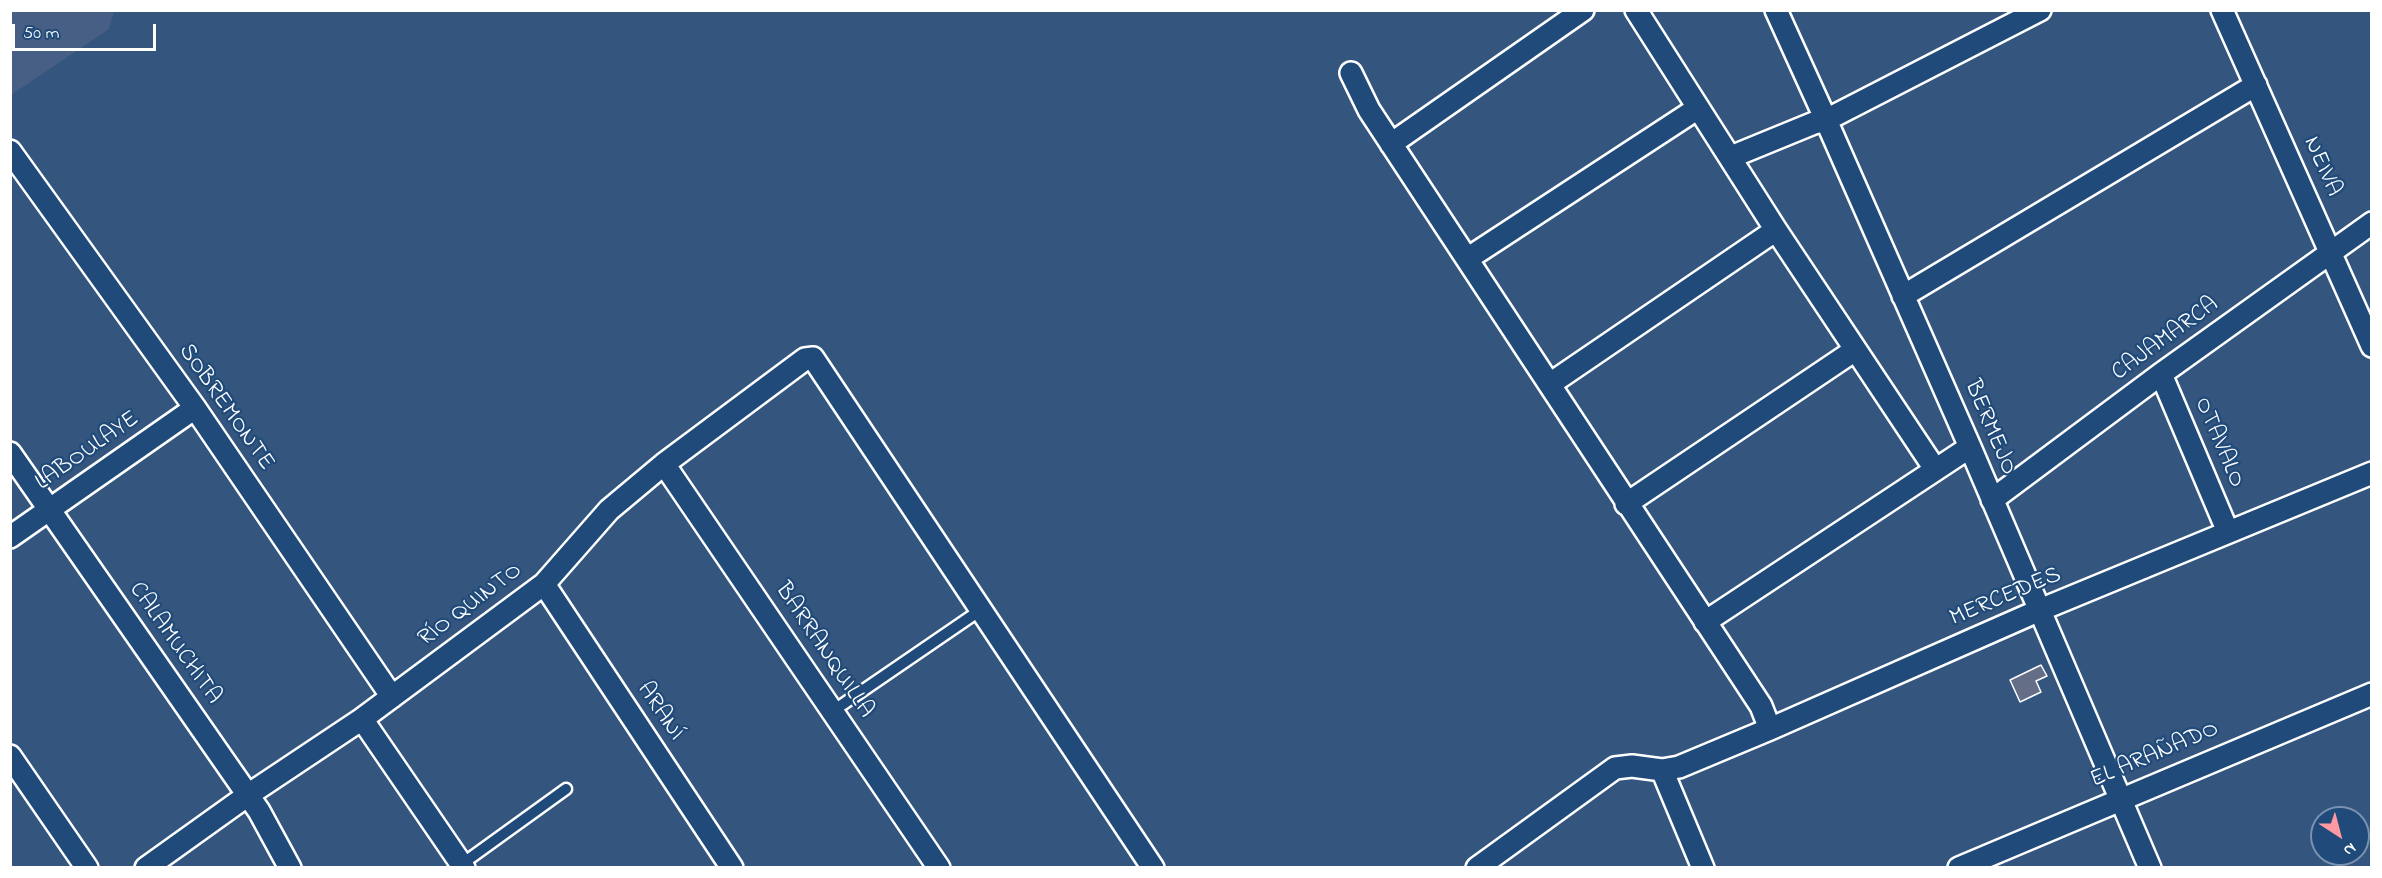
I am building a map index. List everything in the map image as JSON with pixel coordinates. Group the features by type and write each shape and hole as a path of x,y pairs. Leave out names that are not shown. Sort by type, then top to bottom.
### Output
{"street":[{"path":"1391,144 1583,10"},
{"path":"1636,10 1776,230 1935,469"},
{"name":"BERMEJO","path":"1776,10 1970,447 2150,867"},
{"path":"1731,157 1826,120 2011,17 2040,10"},
{"name":"NEIVA","path":"2222,10 2372,346"},
{"path":"1351,73 1369,110 1391,144 1761,706 1770,729"},
{"path":"1903,296 2256,85"},
{"path":"1467,259 1698,108"},
{"name":"SOBREMONTE","path":"10,151 195,408 392,697"},
{"name":"CAJAMARCA","path":"1992,500 2161,374 2372,224"},
{"path":"1550,384 1776,230"},
{"path":"1626,504 1856,350"},
{"name":"RÍO QUINTO","path":"146,867 362,719 544,584 609,510 664,464 805,359 813,358 821,368 982,608"},
{"name":"OTAVALO","path":"2161,374 2228,532"},
{"name":"LABOULAYE","path":"10,537 195,408"},
{"path":"1705,622 1970,447"},
{"name":"CALAMUCHITA","path":"10,453 248,795 290,867"},
{"name":"BARRANQUILLA","path":"664,464 939,867"},
{"name":"MERCEDES","path":"1662,770 1679,767 1770,729 2040,610 2372,473"},
{"name":"ARANÍ","path":"544,584 732,867"},
{"path":"982,608 1153,867"},
{"name":"EL ARAÑADO","path":"1959,867 2372,694"},
{"path":"362,719 463,866"},
{"path":"10,756 87,867"},
{"path":"1483,866 1615,768 1632,766 1662,770 1703,867"}],"lane":[{"path":"833,711 982,608"},
{"path":"463,866 566,789"}],"shaded area":[{"path":"11,10 114,11 109,29 11,95"}],"building":[{"path":"2041,665 2047,676 2036,681 2041,692 2020,702 2010,680"}]}
